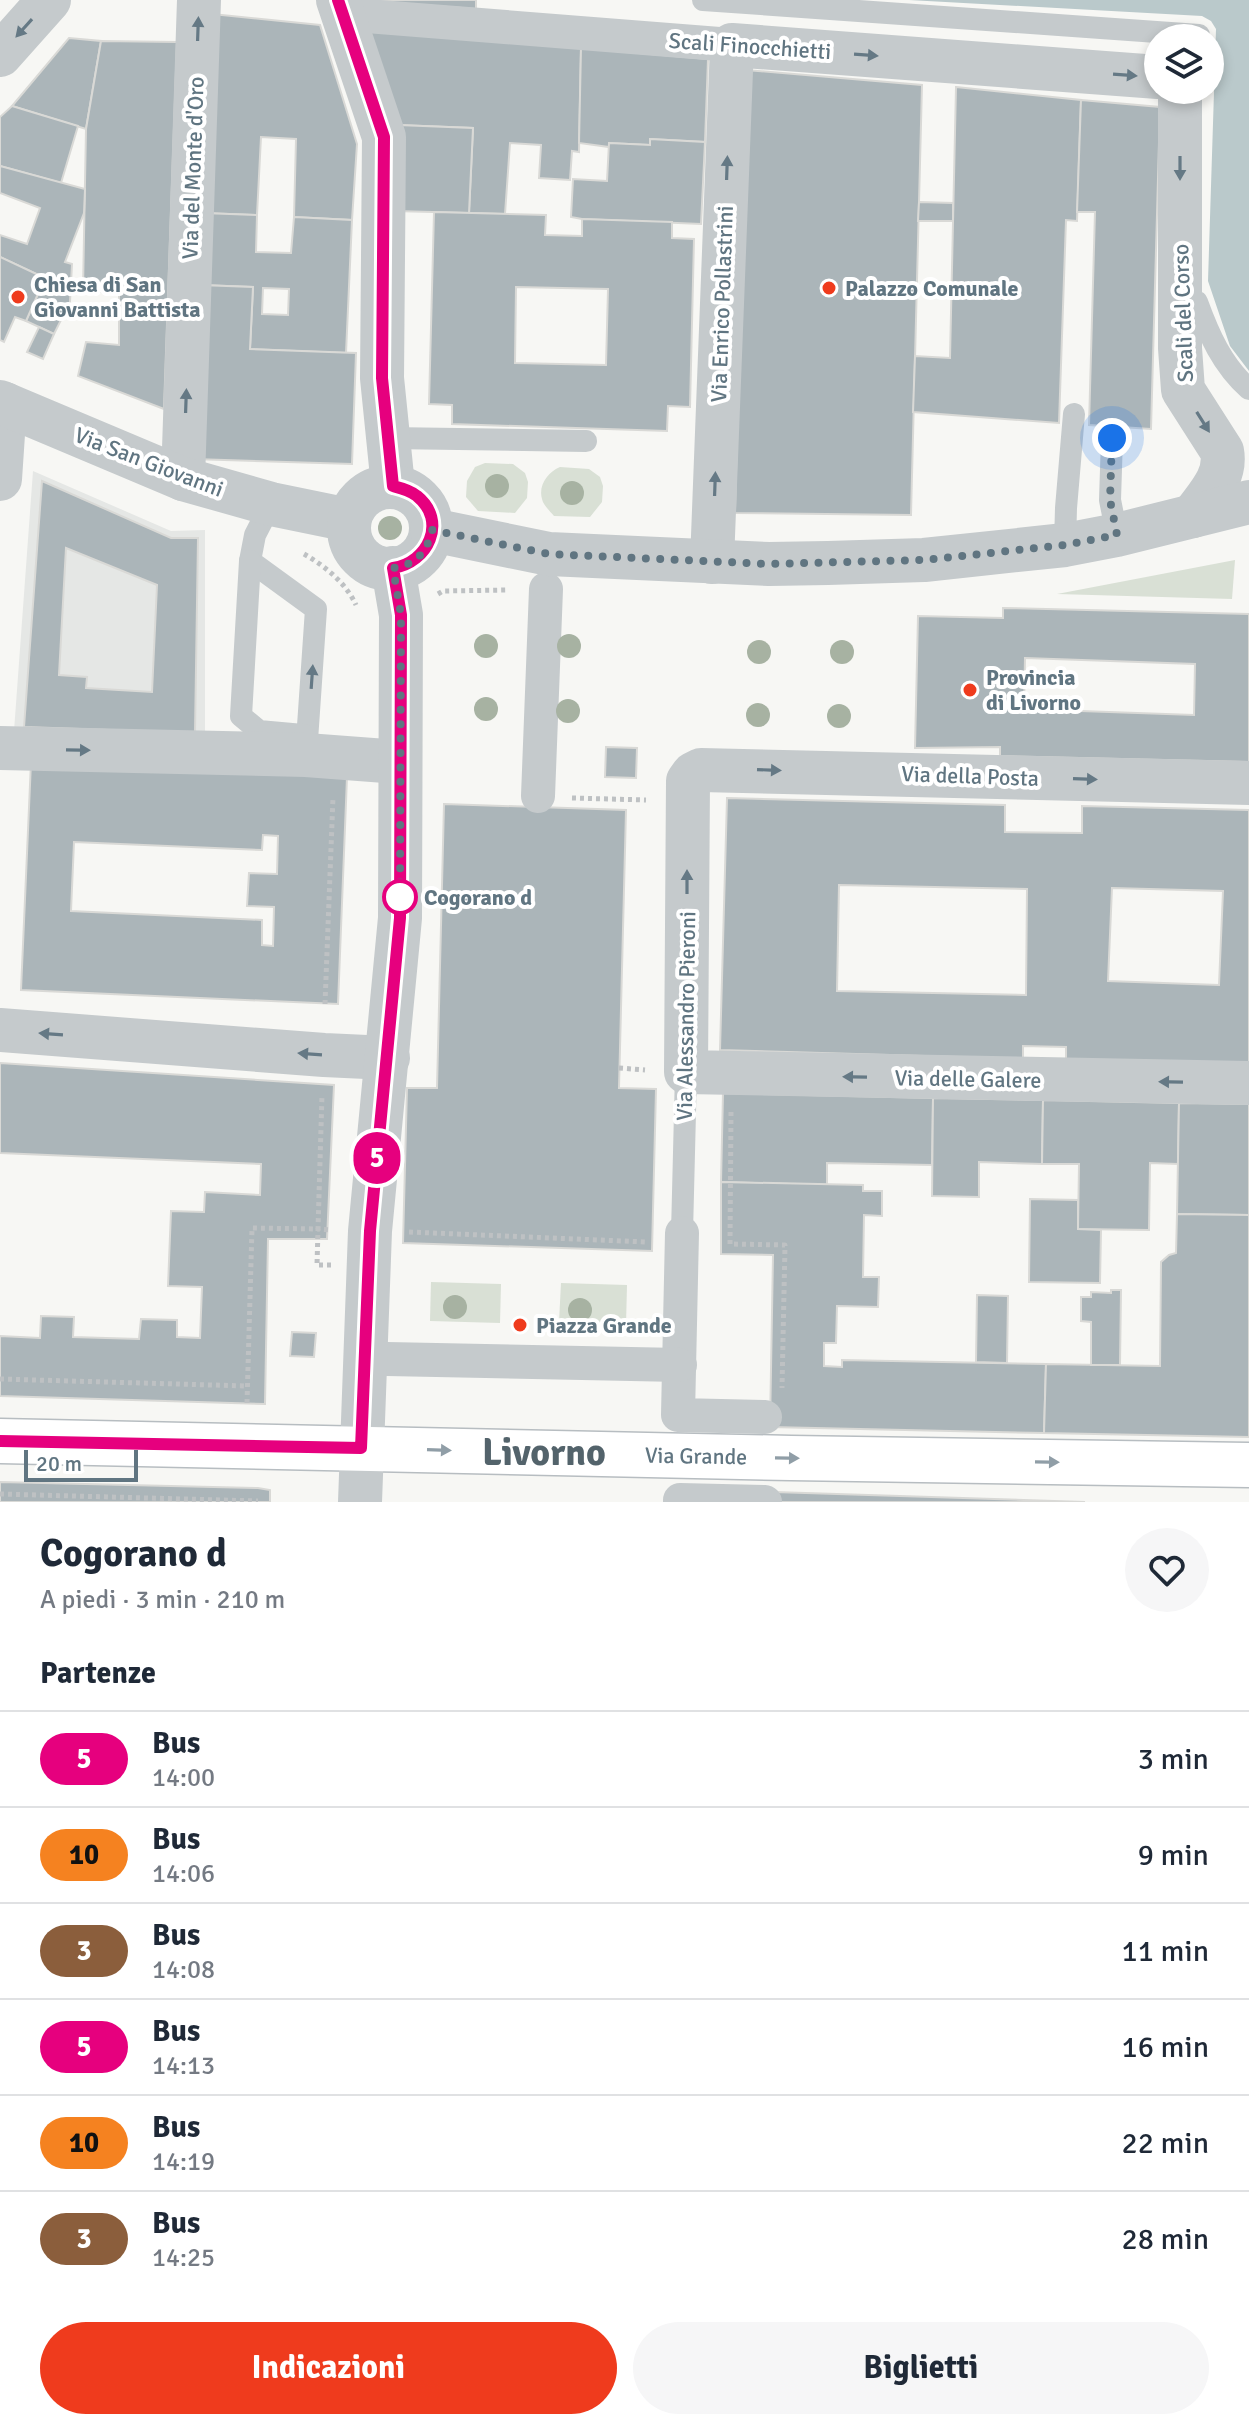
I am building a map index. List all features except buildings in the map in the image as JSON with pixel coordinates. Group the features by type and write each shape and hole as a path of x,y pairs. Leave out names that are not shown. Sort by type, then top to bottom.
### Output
{"main road":[{"name":"Via Grande","path":"0,1441 1249,1465"}],"street":[{"path":"0,55 49,0"},
{"name":"Via del Monte d'Oro","path":"183,479 199,0"},
{"path":"340,7 384,137 382,378 393,486"},
{"name":"Scali Finocchietti","path":"340,7 494,13 732,45 1144,76"},
{"name":"Via Enrico Pollastrini","path":"712,562 732,45"},
{"name":"Scali del Corso","path":"1180,104 1183,390 1222,451 1224,461 1217,482 1193,516"},
{"path":"0,479 3,403"},
{"name":"Via San Giovanni","path":"3,403 183,479 271,504 349,520"},
{"path":"393,486 417,496 431,518 432,530 422,554 412,563 393,568 373,565 361,557 353,545 349,520 355,506 366,494 393,486"},
{"path":"432,530 549,554 784,564 924,560 1065,545 1249,502"},
{"path":"360,1502 370,1231 400,918 401,615 393,568"},
{"path":"538,796 546,589"},
{"path":"0,748 307,745 399,762"},
{"name":"Via della Posta","path":"690,788 701,770 1249,783"},
{"name":"Via Alessandro Pieroni","path":"686,1072 690,788"},
{"path":"0,1030 388,1058"},
{"name":"Via delle Galere","path":"686,1072 1249,1083"},
{"path":"672,1245 680,1365 678,1415 774,1410"},
{"path":"387,1359 680,1365"},
{"path":"680,1502 765,1502"}],"lane":[{"path":"703,0 1144,31"},
{"path":"732,45 734,2"},
{"path":"1180,301 1197,302 1219,354 1249,389"},
{"path":"1065,545 1074,414"},
{"path":"388,438 586,441"},
{"path":"1112,438 1110,500 1117,535"},
{"path":"250,561 316,609 307,745 259,731 241,716 250,561 255,535 271,504"},
{"name":"Via Alessandro Pieroni","path":"672,1245 686,1072"}],"path":[{"path":"432,598 443,591 546,589"},
{"path":"538,796 690,788"},
{"path":"325,1004 334,791"},
{"path":"247,1403 252,1228 318,1229 322,1084"},
{"path":"730,1244 731,1109"},
{"path":"404,1232 672,1245"},
{"path":"721,1244 785,1245 774,1410"},
{"path":"0,1379 247,1386"},
{"path":"0,1494 258,1502 258,1488"}],"shaded area":[{"path":"909,0 1249,0 1249,371 1230,346 1208,281 1214,104 1224,104 1224,24 1213,24 1202,16"},
{"path":"485,463 513,464 525,473 527,498 515,513 478,511 466,497 467,481 475,467"},
{"path":"560,467 589,469 600,477 602,502 590,517 554,516 544,503 541,494 543,484"},
{"path":"33,471 171,531 205,530 205,739 14,731"},
{"path":"1235,560 1232,599 1057,594"},
{"path":"431,1282 501,1284 500,1323 430,1321"},
{"path":"561,1283 627,1285 626,1325 559,1322"}],"bus line":[{"name":"5","path":"0,1441 361,1448 370,1231 400,918 401,615 393,568 412,563 422,554 432,530 431,518 417,496 393,486 382,378 384,137 338,0"}],"place":[{"name":"Palazzo Comunale","path":"829,288"},
{"name":"Chiesa di San Giovanni Battista","path":"18,297"},
{"name":"Provincia di Livorno","path":"970,690"},
{"name":"Cogorano d","path":"400,897"},
{"name":"Piazza Grande","path":"520,1325"}],"district":[{"name":"Livorno","path":"544,1452"}],"route":[{"path":"400,897 401,615 393,568 412,563 422,554 432,530 549,554 769,564 924,560 1065,545 1117,535 1110,500 1112,438"}]}
